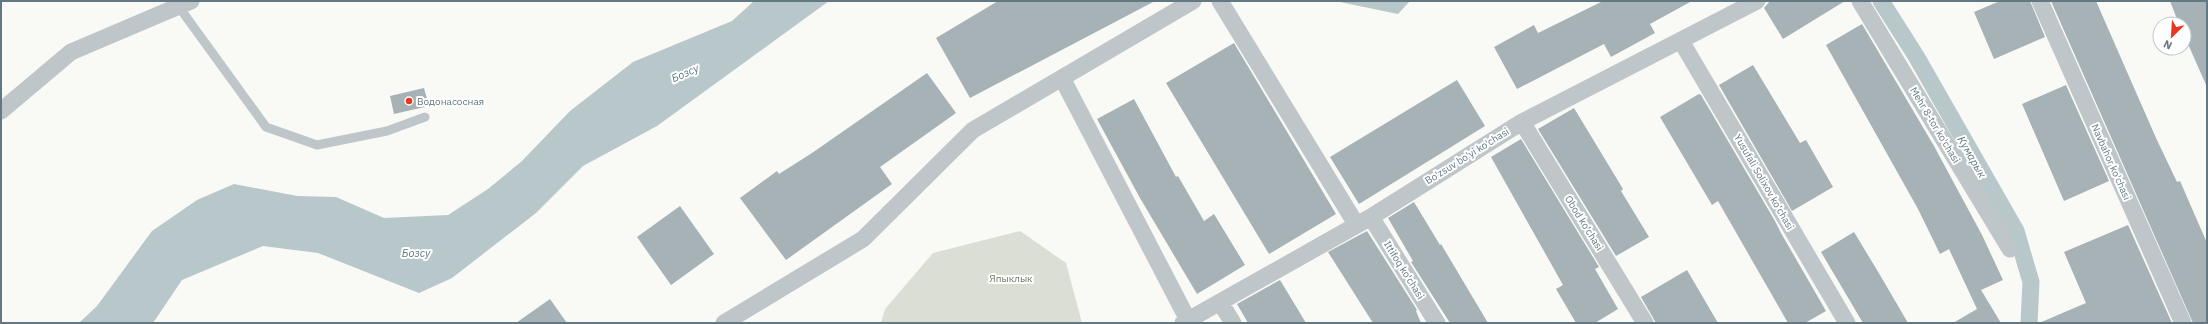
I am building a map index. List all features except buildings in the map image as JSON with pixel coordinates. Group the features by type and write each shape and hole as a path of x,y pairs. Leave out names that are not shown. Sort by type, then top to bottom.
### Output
{"street":[{"path":"727,322 863,239 973,130 1193,1"},
{"path":"1220,1 1356,224"},
{"name":"Bo'zsuv bo'yi ko'chasi","path":"1186,322 1356,224 1372,217 1522,122 1757,1"},
{"name":"Mehr 8-tor ko'chasi","path":"1860,1 2010,249"},
{"name":"Navbahor ko'chasi","path":"2040,1 2183,323"},
{"path":"1,112 71,52 185,4"},
{"name":"Yusufali Solixov ko'chasi","path":"1681,41 1847,323"},
{"path":"1062,78 1186,322"},
{"name":"Obod ko'chasi","path":"1522,122 1646,323"},
{"name":"Ittifoq ko'chasi","path":"1372,217 1437,323"},
{"path":"1220,302 1233,323"}],"lane":[{"path":"185,4 266,127 317,145 387,131 425,117"}],"green space":[{"name":"Япыклык","path":"1020,231 1066,263 1082,323 881,323 885,309 933,253"}],"water":[{"name":"Бозсу","path":"754,1 829,1 657,126 583,166 536,213 452,278 419,293 318,253 263,246 182,280 153,323 79,323 97,306 152,231 197,200 234,184 297,196 336,197 384,218 448,215 488,189 522,161 570,111 633,62 732,21"},
{"path":"1335,1 1410,1 1398,14"}],"waterway":[{"name":"Кумарык","path":"1881,1 1916,56 2016,231 2031,282 2029,323"}],"place":[{"name":"Водонасосная","path":"409,101"}]}
